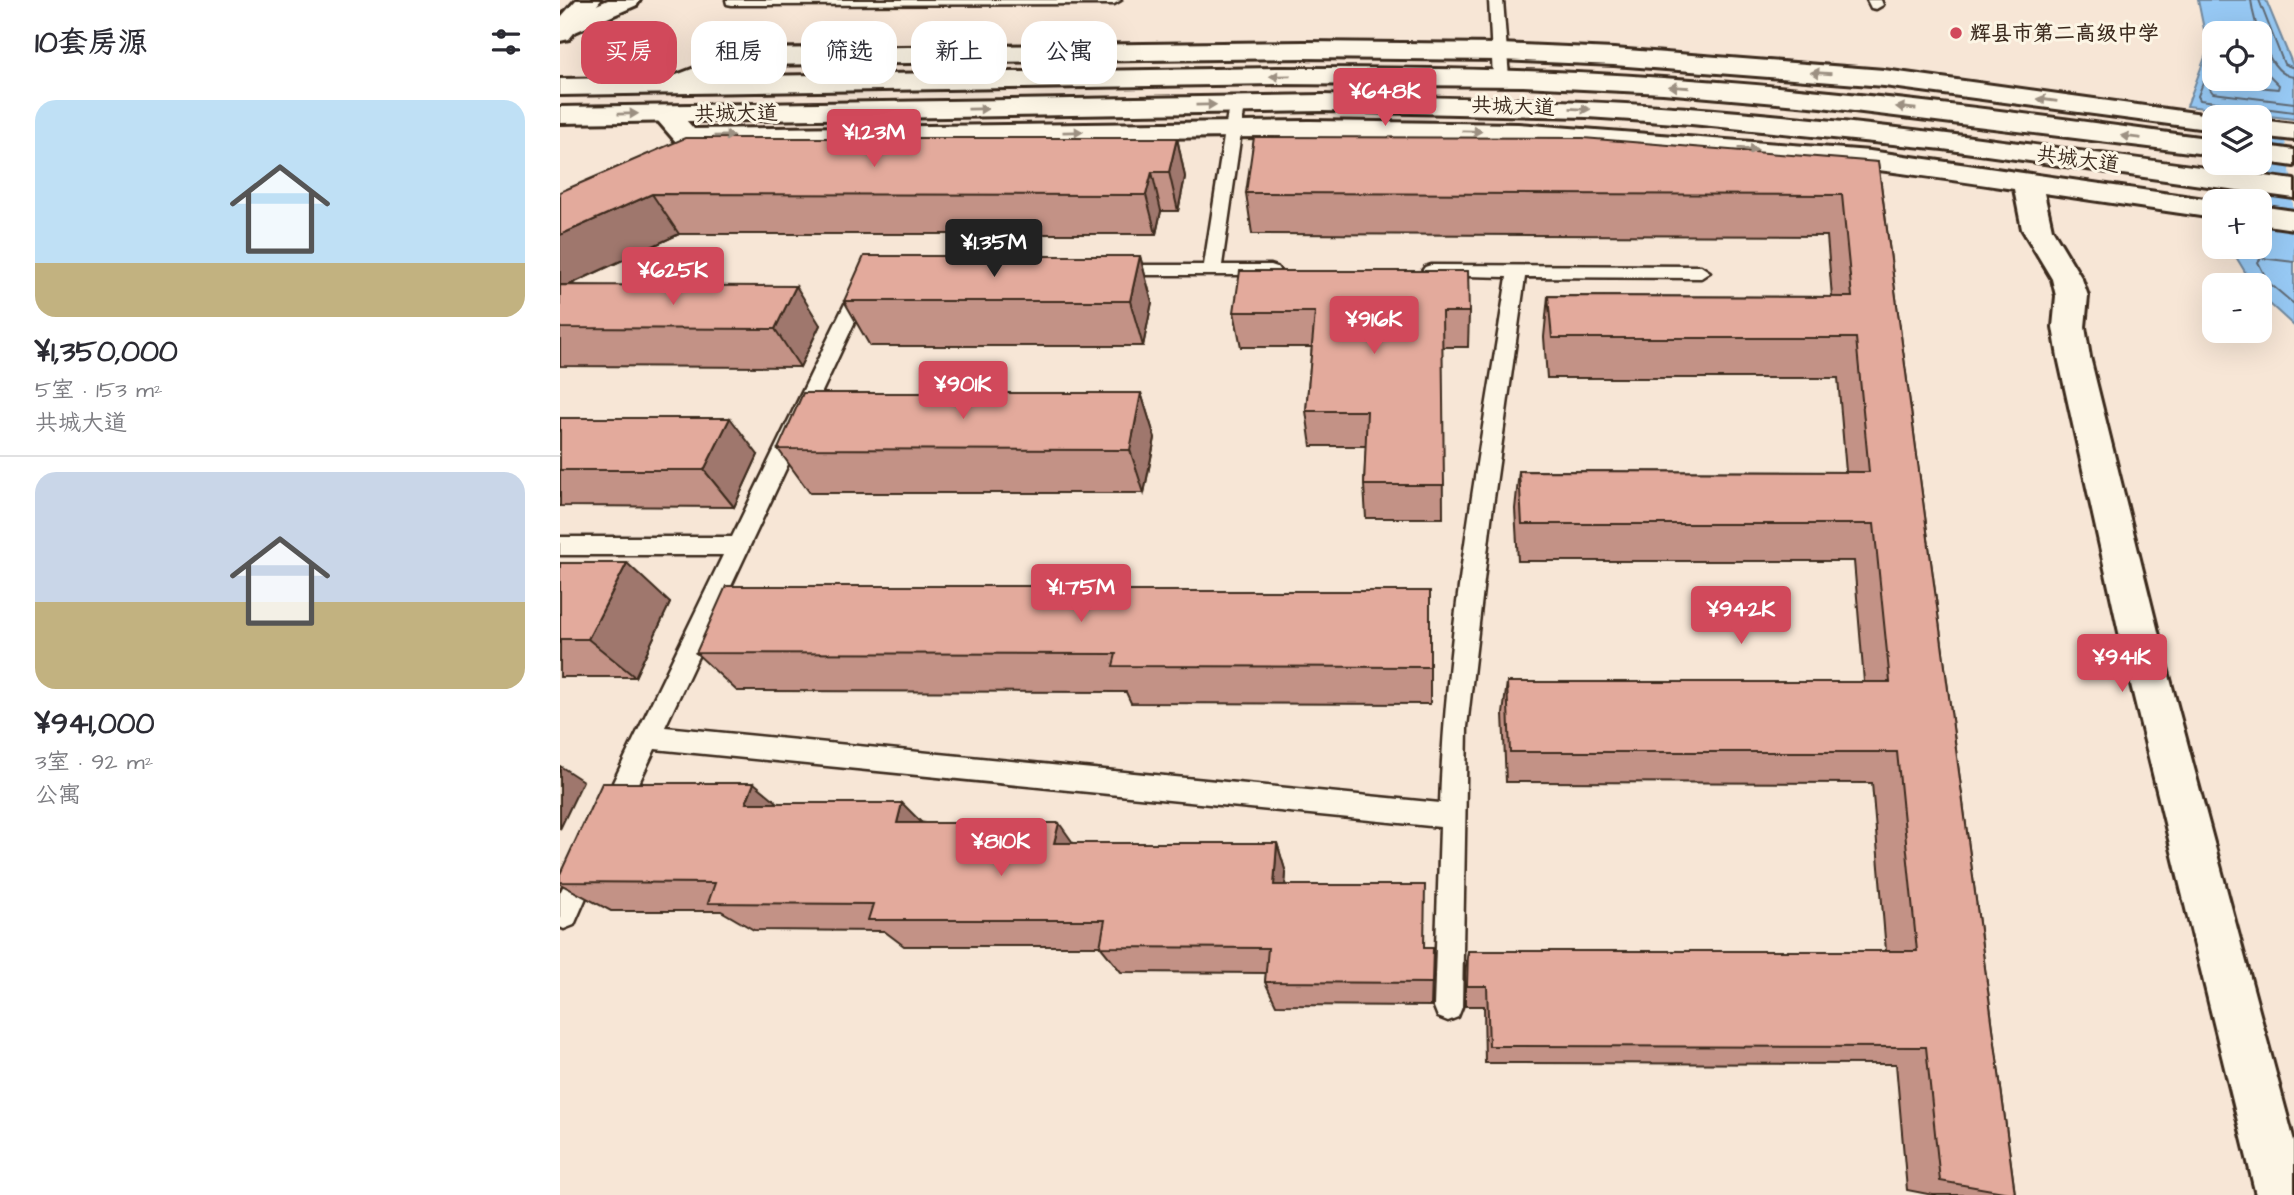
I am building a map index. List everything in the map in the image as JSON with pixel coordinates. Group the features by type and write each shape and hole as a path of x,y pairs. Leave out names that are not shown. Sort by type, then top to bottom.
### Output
{"main road":[{"path":"563,30 589,0"},
{"path":"563,30 628,0"},
{"name":"共城大道","path":"560,87 1326,76 1500,65 1652,85 2202,133"},
{"name":"共城大道","path":"560,115 665,114 687,137 1235,117 1471,104 1691,116 1943,141 2294,189"},
{"path":"1235,117 1419,130 1619,138 1870,159 2202,207"},
{"path":"2272,129 2294,132"},
{"path":"2272,155 2294,158"},
{"path":"2027,181 2037,229 2067,279 2072,296 2069,327 2146,664 2282,1195"},
{"path":"2272,217 2294,220"}],"lane":[{"path":"732,1 1114,0"},
{"path":"1496,0 1500,65"},
{"path":"1212,271 1235,117"},
{"path":"564,915 737,546 870,271 883,271"},
{"path":"1089,271 1295,271"},
{"path":"1406,271 1701,272"},
{"path":"1448,1007 1457,713 1480,520 1517,271"},
{"path":"560,546 737,546"},
{"path":"648,737 1454,816"}],"water":[{"path":"2198,0 2266,0 2294,68 2294,119 2272,116 2272,105 2187,106 2202,65 2202,91 2272,91 2272,21 2202,21"},
{"path":"2272,243 2294,246 2294,326 2272,306 2272,273 2246,273 2237,259 2272,259"}],"building":[{"path":"1254,137 1583,138 1878,162 2015,1194 1940,1181 1926,1047 1489,1046 1487,986 1467,986 1468,951 1917,951 1897,752 1510,752 1507,682 1890,682 1874,524 1522,524 1519,471 1869,472 1856,338 1552,338 1548,296 1852,297 1842,195 1246,193"},
{"path":"685,138 1177,138 1169,172 1152,172 1146,195 652,194 560,235 560,192"},
{"path":"864,256 1140,256 1130,301 844,301"},
{"path":"1240,271 1468,271 1469,312 1442,312 1444,485 1364,485 1367,411 1306,411 1315,312 1234,312"},
{"path":"560,285 796,286 775,329 560,328"},
{"path":"803,393 1141,393 1130,450 778,449"},
{"path":"560,418 730,418 704,470 560,470"},
{"path":"560,563 627,563 588,639 560,639"},
{"path":"726,586 1075,586 1074,591 1430,591 1430,667 1113,666 1116,654 696,653"},
{"path":"602,783 754,783 746,803 902,803 897,823 1059,823 1054,843 1277,843 1274,885 1425,885 1424,948 1433,948 1432,983 1265,982 1268,948 1100,947 1105,920 868,920 873,904 708,903 715,883 560,882 560,874"}],"waterway":[{"path":"2272,173 2294,242"}],"place":[{"name":"辉县市第二高级中学","path":"1956,33"}]}
